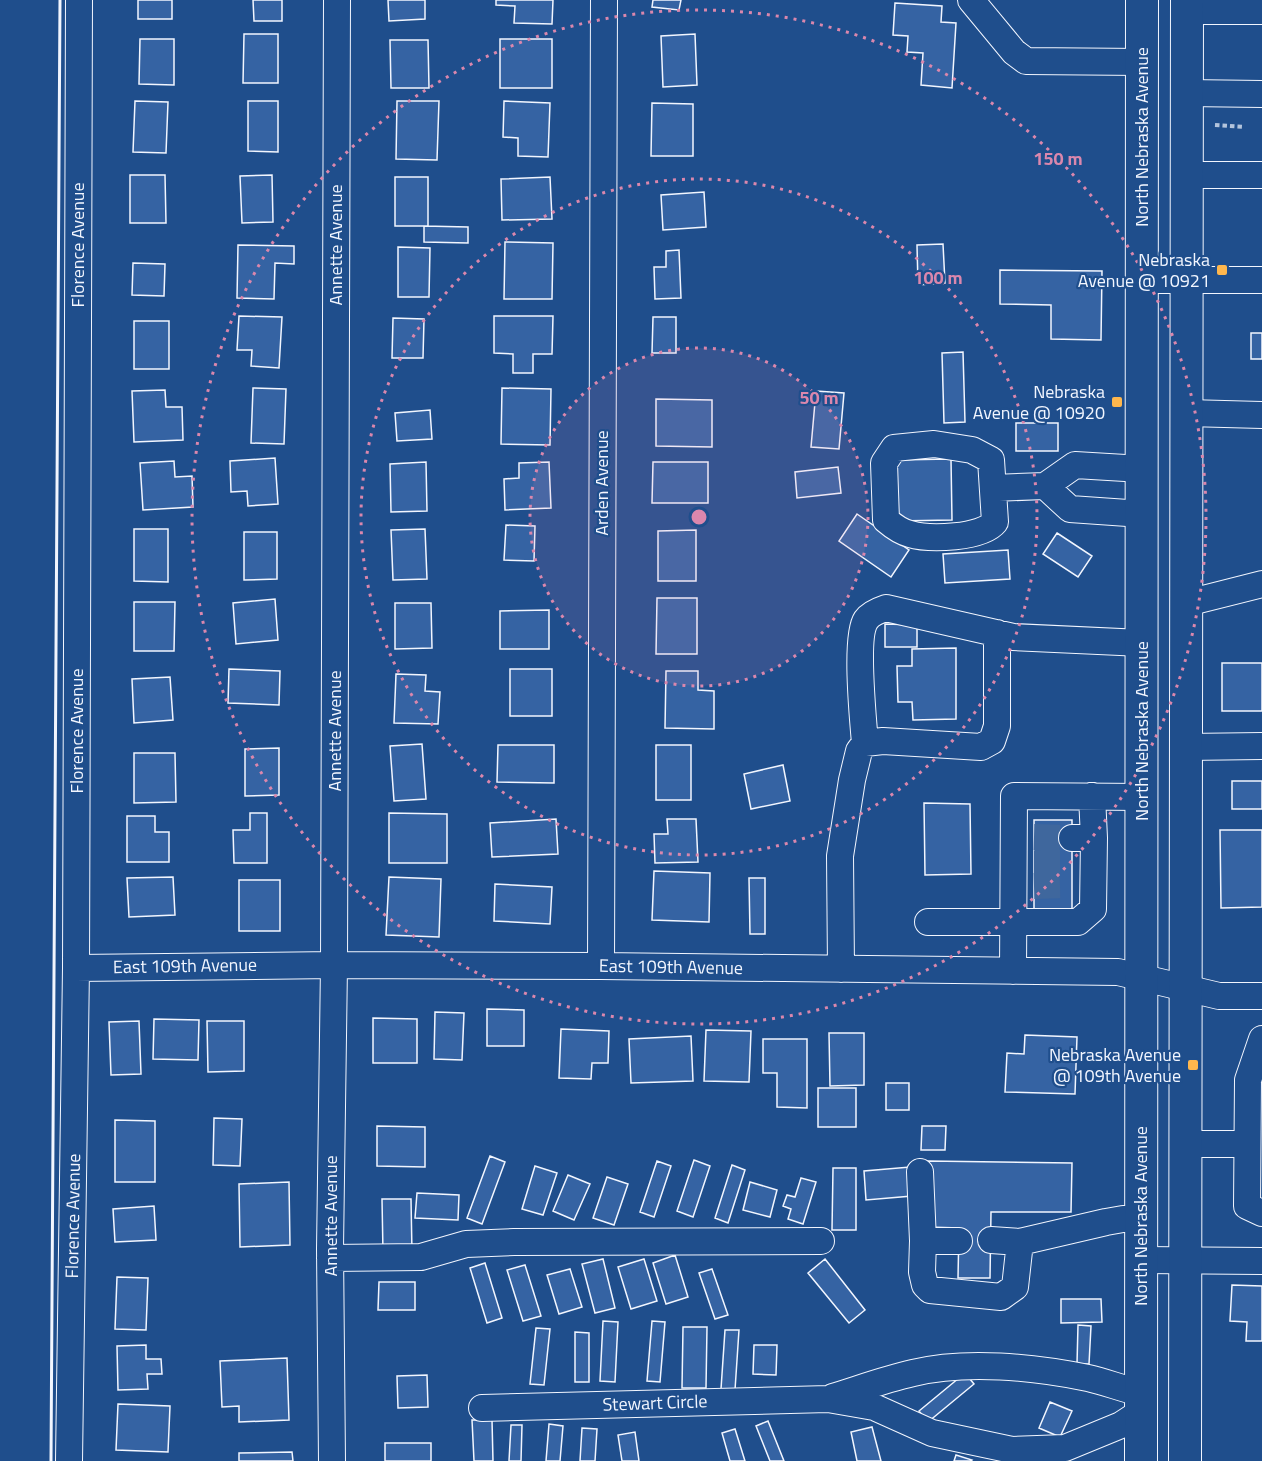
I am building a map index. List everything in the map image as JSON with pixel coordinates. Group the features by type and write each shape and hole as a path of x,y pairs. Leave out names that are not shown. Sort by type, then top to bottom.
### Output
{"main road":[{"name":"North Nebraska Avenue","path":"1141,1461 1142,0"},
{"path":"1185,1461 1187,6"},
{"path":"1142,603 1187,603"}],"street":[{"name":"Florence Avenue","path":"69,1461 76,968 79,0"},
{"name":"Annette Avenue","path":"332,1461 330,1258 334,965 337,0"},
{"name":"Arden Avenue","path":"601,966 604,0"},
{"path":"971,0 1014,52 1026,61 1142,62"},
{"path":"1187,6 1262,11"},
{"path":"1187,93 1262,94"},
{"path":"1187,175 1262,175"},
{"path":"1143,280 1262,280"},
{"path":"1187,413 1262,415"},
{"path":"934,444 972,450 991,460 993,488 995,522 991,528 937,538 909,534 886,520 884,463 894,448 934,444"},
{"path":"993,488 1045,486 1075,465 1142,469"},
{"path":"1045,486 1070,509 1142,514"},
{"path":"1187,603 1262,584"},
{"path":"841,969 840,856 852,780 859,751 865,743 860,684 862,632 866,619 886,608 1013,637 1142,643"},
{"path":"865,743 884,741 981,747 992,741 997,726 997,633"},
{"path":"1186,747 1262,746"},
{"path":"1013,971 1013,923 1023,862 1014,796 1142,797"},
{"path":"928,922 1078,922 1093,909 1083,862 1092,796"},
{"name":"East 109th Avenue","path":"76,968 334,965 601,966 1118,972 1219,996 1262,996"},
{"path":"1262,1039 1248,1080 1247,1144 1247,1206 1262,1213"},
{"path":"1186,1144 1247,1144"},
{"path":"920,1172 922,1272 925,1285 930,1290 1001,1297 1015,1287 1020,1242"},
{"path":"991,1240 1020,1242 1106,1222 1142,1219"},
{"path":"923,1240 959,1240"},
{"path":"330,1258 421,1257 465,1244 514,1242 821,1241"},
{"path":"1141,1260 1262,1262"},
{"name":"Stewart Circle","path":"482,1408 828,1399 874,1407 932,1433 1012,1450 1065,1448 1121,1425 1141,1402 1121,1389 1089,1378 986,1367 913,1372 828,1399"}],"path":[{"path":"1215,125 1244,126"}],"building":[{"path":"138,0 172,0 172,19 138,19"},
{"path":"253,0 282,0 282,21 254,21"},
{"path":"388,0 425,0 425,19 389,21"},
{"path":"496,0 553,0 552,24 514,23 515,6 496,5"},
{"path":"653,0 681,0 679,10 652,7"},
{"path":"895,3 942,6 941,22 956,23 952,88 921,85 923,53 907,52 908,36 893,35"},
{"path":"244,34 278,34 278,83 243,83"},
{"path":"695,34 697,85 663,87 661,36"},
{"path":"140,39 174,39 174,85 139,84"},
{"path":"500,39 552,39 552,88 500,88"},
{"path":"390,40 428,40 429,88 391,88"},
{"path":"135,101 168,102 166,153 133,152"},
{"path":"248,101 278,101 278,152 248,151"},
{"path":"397,101 439,101 437,160 396,159"},
{"path":"504,101 550,103 548,157 518,156 518,138 503,137"},
{"path":"652,103 693,104 693,156 651,156"},
{"path":"130,175 165,175 166,223 130,223"},
{"path":"272,175 273,222 242,223 240,176"},
{"path":"395,177 428,177 428,226 395,226"},
{"path":"550,177 552,219 502,220 501,179"},
{"path":"704,192 706,227 663,230 661,195"},
{"path":"424,226 468,227 468,243 424,242"},
{"path":"505,242 553,243 552,299 504,299"},
{"path":"943,244 945,283 918,285 917,245"},
{"path":"238,245 294,246 294,264 275,263 274,299 237,298"},
{"path":"398,247 430,248 429,297 398,297"},
{"path":"679,250 681,298 655,299 654,267 666,267 666,251"},
{"path":"133,263 165,264 164,296 132,295"},
{"path":"1000,270 1102,271 1101,340 1051,339 1051,305 1000,304"},
{"path":"239,316 282,317 279,368 251,366 252,350 237,350"},
{"path":"494,316 553,316 552,354 533,354 533,373 513,373 513,354 494,353"},
{"path":"653,317 676,317 676,353 652,353"},
{"path":"393,318 424,319 423,358 392,358"},
{"path":"134,321 169,321 169,369 134,369"},
{"path":"1251,333 1262,333 1262,359 1251,359"},
{"path":"963,352 965,422 944,423 942,353"},
{"path":"253,388 286,389 284,444 251,443"},
{"path":"502,388 551,389 550,445 501,444"},
{"path":"165,390 166,407 182,407 183,440 134,442 132,391"},
{"path":"816,391 844,393 839,449 811,447"},
{"path":"656,399 712,400 712,447 656,446"},
{"path":"430,410 432,439 397,441 395,413"},
{"path":"1016,423 1058,423 1058,451 1016,451"},
{"path":"275,458 278,504 248,506 247,491 231,492 230,461"},
{"path":"951,459 952,520 896,521 895,460"},
{"path":"174,461 175,477 192,476 193,507 143,510 140,463"},
{"path":"426,462 427,511 391,512 390,464"},
{"path":"549,462 551,508 505,510 504,479 519,478 519,463"},
{"path":"653,462 708,462 708,503 652,503"},
{"path":"838,467 841,493 797,498 795,472"},
{"path":"857,514 909,550 891,577 839,541"},
{"path":"506,525 535,526 534,561 504,560"},
{"path":"134,529 168,529 168,582 134,581"},
{"path":"425,529 427,579 393,580 391,530"},
{"path":"696,530 696,581 658,581 658,531"},
{"path":"244,532 277,532 277,579 244,580"},
{"path":"1057,533 1092,556 1078,577 1043,554"},
{"path":"1008,550 1010,579 945,583 943,554"},
{"path":"657,598 697,598 697,654 656,654"},
{"path":"275,599 278,640 236,644 233,603"},
{"path":"134,602 175,602 174,651 134,651"},
{"path":"395,603 431,603 432,648 395,649"},
{"path":"549,610 549,649 500,649 500,611"},
{"path":"885,624 917,625 917,647 885,647"},
{"path":"956,648 956,719 913,720 912,702 898,702 897,666 912,666 912,649"},
{"path":"1222,663 1262,663 1262,711 1222,711"},
{"path":"229,669 280,671 279,705 228,703"},
{"path":"510,669 552,669 552,716 510,716"},
{"path":"666,671 698,671 698,690 714,691 714,729 665,728"},
{"path":"396,674 426,675 425,691 440,692 438,724 394,723"},
{"path":"170,677 173,720 134,723 132,679"},
{"path":"422,744 426,799 394,801 390,746"},
{"path":"498,745 554,745 554,783 497,782"},
{"path":"656,745 691,745 691,800 656,800"},
{"path":"279,748 279,795 245,796 245,749"},
{"path":"134,753 175,753 176,802 134,803"},
{"path":"783,765 790,801 751,809 744,774"},
{"path":"1232,781 1262,781 1262,809 1232,809"},
{"path":"924,803 970,804 971,874 925,875"},
{"path":"250,813 267,813 267,863 234,863 233,830 250,830"},
{"path":"389,813 447,814 447,863 389,863"},
{"path":"127,816 155,816 155,832 169,832 169,862 127,862"},
{"path":"556,819 558,854 492,857 490,823"},
{"path":"667,819 696,819 698,862 655,863 654,834 668,834"},
{"path":"1034,820 1072,820 1072,909 1034,909"},
{"path":"1220,830 1262,830 1262,907 1221,908"},
{"path":"654,871 710,873 709,922 652,920"},
{"path":"173,877 175,915 129,917 127,878"},
{"path":"389,877 441,879 439,937 386,935"},
{"path":"749,878 765,878 765,934 750,934"},
{"path":"239,880 280,880 280,931 239,931"},
{"path":"495,884 552,887 550,924 494,921"},
{"path":"487,1009 524,1010 524,1046 487,1046"},
{"path":"435,1012 464,1013 462,1060 434,1059"},
{"path":"373,1018 417,1019 417,1063 373,1063"},
{"path":"154,1019 199,1020 198,1060 153,1059"},
{"path":"139,1021 141,1074 111,1075 109,1022"},
{"path":"207,1021 244,1021 244,1071 208,1072"},
{"path":"561,1029 609,1031 608,1063 592,1063 591,1079 559,1078"},
{"path":"706,1030 751,1031 749,1082 704,1081"},
{"path":"829,1033 864,1033 864,1085 830,1086"},
{"path":"1025,1035 1077,1037 1075,1094 1005,1092 1007,1053 1024,1054"},
{"path":"691,1036 693,1081 631,1083 629,1039"},
{"path":"763,1039 807,1039 807,1108 777,1107 777,1073 763,1073"},
{"path":"886,1083 909,1083 909,1110 886,1110"},
{"path":"818,1088 856,1088 856,1127 818,1127"},
{"path":"214,1118 242,1119 240,1166 213,1165"},
{"path":"115,1120 155,1121 155,1182 115,1182"},
{"path":"377,1126 425,1127 425,1167 377,1166"},
{"path":"922,1126 946,1126 945,1150 921,1150"},
{"path":"490,1156 505,1162 482,1224 467,1218"},
{"path":"694,1160 710,1166 693,1217 677,1211"},
{"path":"657,1161 671,1166 654,1217 640,1212"},
{"path":"928,1161 1072,1163 1071,1212 991,1212 990,1278 958,1278 959,1228 927,1227"},
{"path":"732,1165 745,1170 728,1223 715,1218"},
{"path":"535,1166 557,1173 543,1215 522,1209"},
{"path":"910,1167 912,1196 866,1200 864,1171"},
{"path":"833,1168 856,1168 856,1230 832,1230"},
{"path":"568,1175 590,1184 574,1220 553,1211"},
{"path":"607,1177 628,1184 614,1225 593,1218"},
{"path":"801,1178 816,1182 803,1224 788,1219 791,1209 783,1206 787,1195 795,1197"},
{"path":"289,1182 290,1245 240,1247 239,1184"},
{"path":"750,1182 777,1190 770,1217 743,1210"},
{"path":"417,1193 459,1195 458,1220 415,1218"},
{"path":"382,1199 411,1199 412,1253 383,1253"},
{"path":"154,1206 156,1240 115,1242 113,1209"},
{"path":"675,1255 688,1297 666,1304 653,1263"},
{"path":"603,1259 615,1308 595,1313 582,1264"},
{"path":"644,1259 657,1301 631,1309 618,1267"},
{"path":"825,1259 865,1310 849,1323 808,1273"},
{"path":"485,1263 502,1318 487,1323 470,1268"},
{"path":"525,1265 541,1316 523,1321 507,1270"},
{"path":"570,1269 582,1307 559,1314 547,1275"},
{"path":"712,1269 728,1315 715,1319 699,1273"},
{"path":"117,1277 148,1278 146,1330 115,1329"},
{"path":"379,1282 415,1282 415,1310 378,1310"},
{"path":"1232,1285 1262,1286 1262,1341 1246,1341 1247,1322 1230,1321"},
{"path":"1061,1299 1101,1299 1102,1322 1061,1323"},
{"path":"603,1321 618,1322 615,1382 600,1381"},
{"path":"652,1321 665,1322 660,1382 647,1381"},
{"path":"1078,1325 1091,1326 1089,1364 1077,1364"},
{"path":"683,1327 707,1327 706,1388 682,1388"},
{"path":"536,1328 550,1329 544,1385 530,1384"},
{"path":"725,1330 739,1330 735,1390 721,1389"},
{"path":"575,1332 589,1333 589,1382 575,1382"},
{"path":"146,1345 146,1359 161,1359 162,1374 147,1374 148,1389 118,1390 117,1346"},
{"path":"754,1345 777,1345 776,1375 753,1374"},
{"path":"287,1358 289,1420 239,1422 239,1406 222,1407 220,1361"},
{"path":"965,1373 974,1384 928,1422 919,1411"},
{"path":"427,1375 428,1407 398,1408 397,1376"},
{"path":"1050,1402 1072,1411 1060,1437 1039,1428"},
{"path":"118,1404 170,1406 168,1452 116,1450"},
{"path":"472,1420 492,1420 493,1461 474,1461"},
{"path":"768,1421 784,1461 770,1461 756,1426"},
{"path":"549,1424 563,1426 560,1461 546,1461"},
{"path":"511,1425 522,1425 521,1461 509,1461"},
{"path":"872,1427 881,1461 857,1461 851,1432"},
{"path":"582,1428 597,1429 595,1461 580,1461"},
{"path":"735,1429 745,1461 730,1461 722,1433"},
{"path":"635,1432 639,1461 622,1461 618,1435"},
{"path":"385,1443 431,1443 431,1461 385,1461"},
{"path":"292,1452 293,1461 239,1461 239,1453"},
{"path":"956,1455 972,1460 954,1461"}],"tunnel":[{"path":"1034,837 1072,838"},
{"path":"1034,863 1072,863"},
{"path":"1034,886 1072,885"}],"wall":[{"path":"51,1461 60,0"}],"place":[{"name":"Nebraska Avenue @ 10921","path":"1222,270"},
{"name":"Nebraska Avenue @ 10920","path":"1117,402"},
{"name":"Nebraska Avenue @ 109th Avenue","path":"1193,1065"}]}
